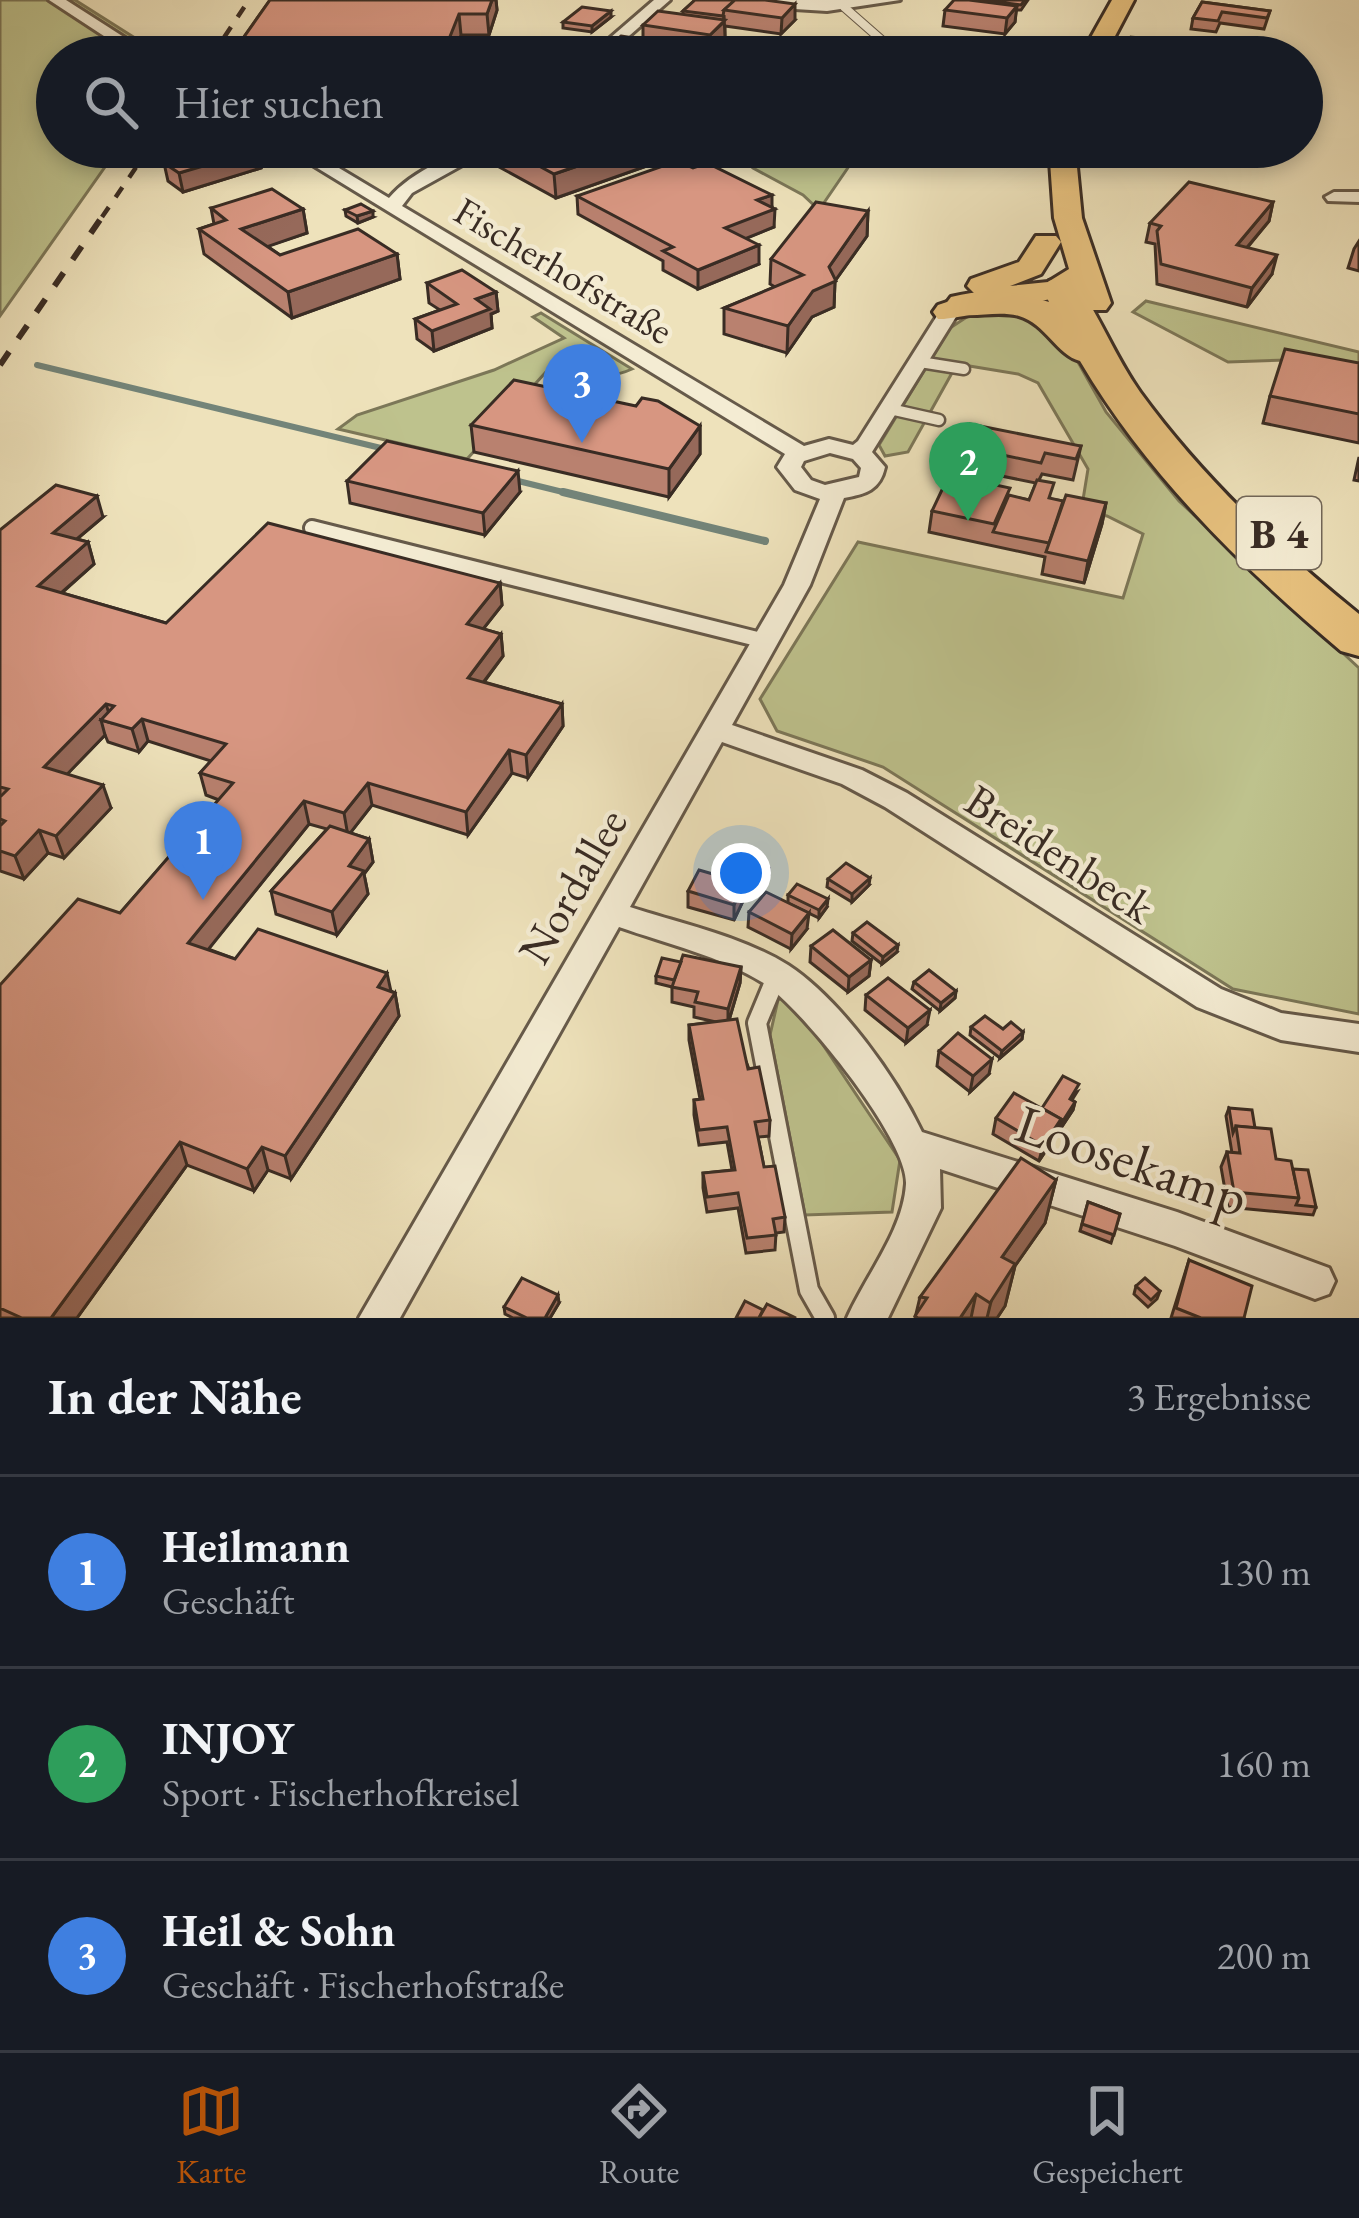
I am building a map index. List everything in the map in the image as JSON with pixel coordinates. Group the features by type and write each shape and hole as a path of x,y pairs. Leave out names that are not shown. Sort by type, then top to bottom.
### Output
{"highway":[{"name":"B 4","path":"1080,288 1127,410 1217,513 1359,640"},
{"name":"B 4","path":"1080,288 1148,388 1204,457 1359,603"},
{"path":"968,300 1023,305 1059,320 1127,410"}],"main road":[{"path":"1104,36 1124,0"},
{"name":"B 4","path":"1044,168 1046,242 1080,288"},
{"name":"B 4","path":"1064,168 1080,288"},
{"path":"968,300 1034,266 1046,242"},
{"path":"968,300 1080,288"}],"street":[{"path":"56,0 113,36"},
{"path":"621,36 663,0"},
{"path":"714,0 844,7 893,0"},
{"name":"Fischerhofstraße","path":"330,168 799,453"},
{"path":"391,207 406,189 446,168"},
{"path":"1334,197 1359,197"},
{"path":"858,452 968,300"},
{"path":"829,446 858,452 870,461 873,475 864,486 834,493 811,489 794,479 789,466 799,453 829,446"},
{"name":"Nordallee","path":"379,1318 797,585 834,493"},
{"name":"Breidenbeck","path":"714,729 852,777 881,792 1185,987 1258,1022 1326,1037 1359,1038"},
{"path":"609,912 734,953 777,975 816,1007 894,1110 925,1177 922,1208 867,1318"},
{"name":"Loosekamp","path":"914,1145 1177,1229 1315,1281"}],"lane":[{"path":"844,7 880,36"},
{"path":"920,362 964,369"},
{"path":"890,409 940,420"},
{"path":"312,528 765,640"},
{"path":"777,975 758,1023 809,1290 825,1318"}],"green space":[{"path":"0,0 75,0 132,36 36,36 36,168 104,168 0,316"},
{"path":"753,168 848,168 819,210 803,195"},
{"path":"1146,301 1359,352 1359,383 1287,360 1228,362 1133,312"},
{"path":"976,311 1025,312 1074,355 1106,412 1179,501 1359,668 1359,1014 1233,989 883,767 777,731 760,699 858,542 1123,598 1143,534 1107,516 1081,512 1088,469 1038,383 1018,374 957,364 908,452 885,456 879,445 950,328"},
{"path":"541,313 632,369 610,375 546,372 467,459 338,429 357,415 494,370 564,338 533,317"},
{"path":"789,994 900,1160 892,1212 805,1215 770,1035 778,1000"}],"building":[{"path":"270,0 492,0 487,14 459,14 450,36 245,36"},
{"path":"695,0 735,0 723,16 683,11"},
{"path":"735,0 795,4 782,18 724,10"},
{"path":"954,0 1017,6 1007,18 945,10"},
{"path":"981,0 1025,0 1021,5"},
{"path":"1202,2 1270,11 1267,18 1222,12 1218,21 1193,18"},
{"path":"582,7 611,11 592,26 563,22"},
{"path":"658,11 725,20 710,35 643,25"},
{"path":"657,168 717,168 772,195 757,200 775,209 725,228 759,245 698,270 663,251 673,247 577,196"},
{"path":"1189,182 1273,202 1237,245 1277,255 1252,288 1161,264 1157,231 1161,226 1150,223"},
{"path":"272,189 303,209 241,229 280,255 358,229 397,254 288,292 199,229 226,220 211,208"},
{"path":"816,202 868,211 829,267 836,281 813,291 788,326 724,308 803,275 771,259"},
{"path":"361,204 373,211 357,216 345,210"},
{"path":"462,270 496,292 476,299 490,309 432,331 415,319 457,304 427,283"},
{"path":"1285,349 1359,363 1359,414 1270,396"},
{"path":"514,380 636,406 642,398 658,401 700,426 669,469 471,425"},
{"path":"970,424 1081,446 1076,459 1045,453 1041,463 960,446"},
{"path":"387,441 518,471 483,513 347,481"},
{"path":"949,475 1010,488 994,524 932,511"},
{"path":"1037,480 1054,483 1049,498 1063,501 1049,543 993,532 1009,495 1029,500"},
{"path":"56,485 97,496 53,533 88,542 38,586 166,623 268,523 500,583 467,624 501,634 468,678 562,704 526,755 509,750 466,812 368,783 344,813 304,801 188,943 235,959 258,929 387,973 378,987 395,993 285,1156 262,1147 247,1169 180,1142 51,1318 22,1318 0,1308 0,985 78,899 120,913 233,783 200,773 226,744 142,719 132,729 101,720 114,706 106,704 44,767 103,785 56,836 39,830 15,856 0,851 0,826 5,821 0,819 0,797 8,789 0,787 0,530"},
{"path":"1066,495 1106,503 1088,561 1046,552"},
{"path":"330,826 369,839 349,866 364,871 332,912 271,891"},
{"path":"740,848 761,854 756,864 769,868 762,882 715,869 722,854 735,858"},
{"path":"846,863 870,878 852,894 828,879"},
{"path":"699,870 744,883 734,905 688,891"},
{"path":"797,884 828,899 819,910 788,895"},
{"path":"766,892 809,913 792,934 749,912"},
{"path":"867,922 898,945 883,957 853,933"},
{"path":"833,930 871,960 849,977 811,946"},
{"path":"683,955 741,967 728,1009 695,1002 698,992 672,987"},
{"path":"662,958 681,962 674,980 656,976"},
{"path":"929,970 956,991 941,1003 914,982"},
{"path":"888,978 930,1010 908,1028 866,995"},
{"path":"985,1016 1003,1029 1011,1022 1023,1032 1002,1051 971,1027"},
{"path":"737,1019 748,1069 759,1067 770,1120 755,1122 764,1167 775,1166 785,1217 773,1219 776,1235 747,1238 738,1193 707,1197 703,1173 735,1170 727,1127 699,1130 694,1100 703,1099 689,1025"},
{"path":"958,1033 992,1059 973,1076 939,1051"},
{"path":"1063,1076 1079,1084 1070,1099 1075,1102 1059,1127 1061,1119 1042,1108"},
{"path":"1014,1093 1061,1119 1043,1146 996,1118"},
{"path":"1229,1108 1252,1110 1255,1128 1236,1126 1233,1133"},
{"path":"1236,1126 1271,1129 1276,1159 1291,1161 1299,1198 1234,1192 1227,1152 1240,1153"},
{"path":"1021,1158 1056,1180 1002,1257 1015,1264 990,1303 976,1294 960,1318 918,1318 927,1298 920,1297"},
{"path":"1293,1169 1308,1170 1316,1207 1296,1205"},
{"path":"1088,1202 1120,1214 1114,1235 1082,1224"},
{"path":"1189,1260 1252,1286 1244,1318 1201,1318 1176,1308"},
{"path":"522,1278 558,1295 545,1318 527,1318 504,1307"},
{"path":"1145,1278 1160,1291 1151,1300 1136,1286"},
{"path":"745,1301 763,1310 759,1318 736,1318"},
{"path":"767,1304 796,1318 759,1318"}],"waterway":[{"path":"37,365 385,449"},
{"path":"510,479 575,495"},
{"path":"563,492 765,541"}],"railway":[{"path":"225,36 249,0"},
{"path":"102,217 136,168"},
{"path":"0,365 104,214"}],"place":[{"name":"Heil & Sohn","path":"582,443"},
{"name":"INJOY","path":"968,521"},
{"name":"Heilmann","path":"203,900"}]}
